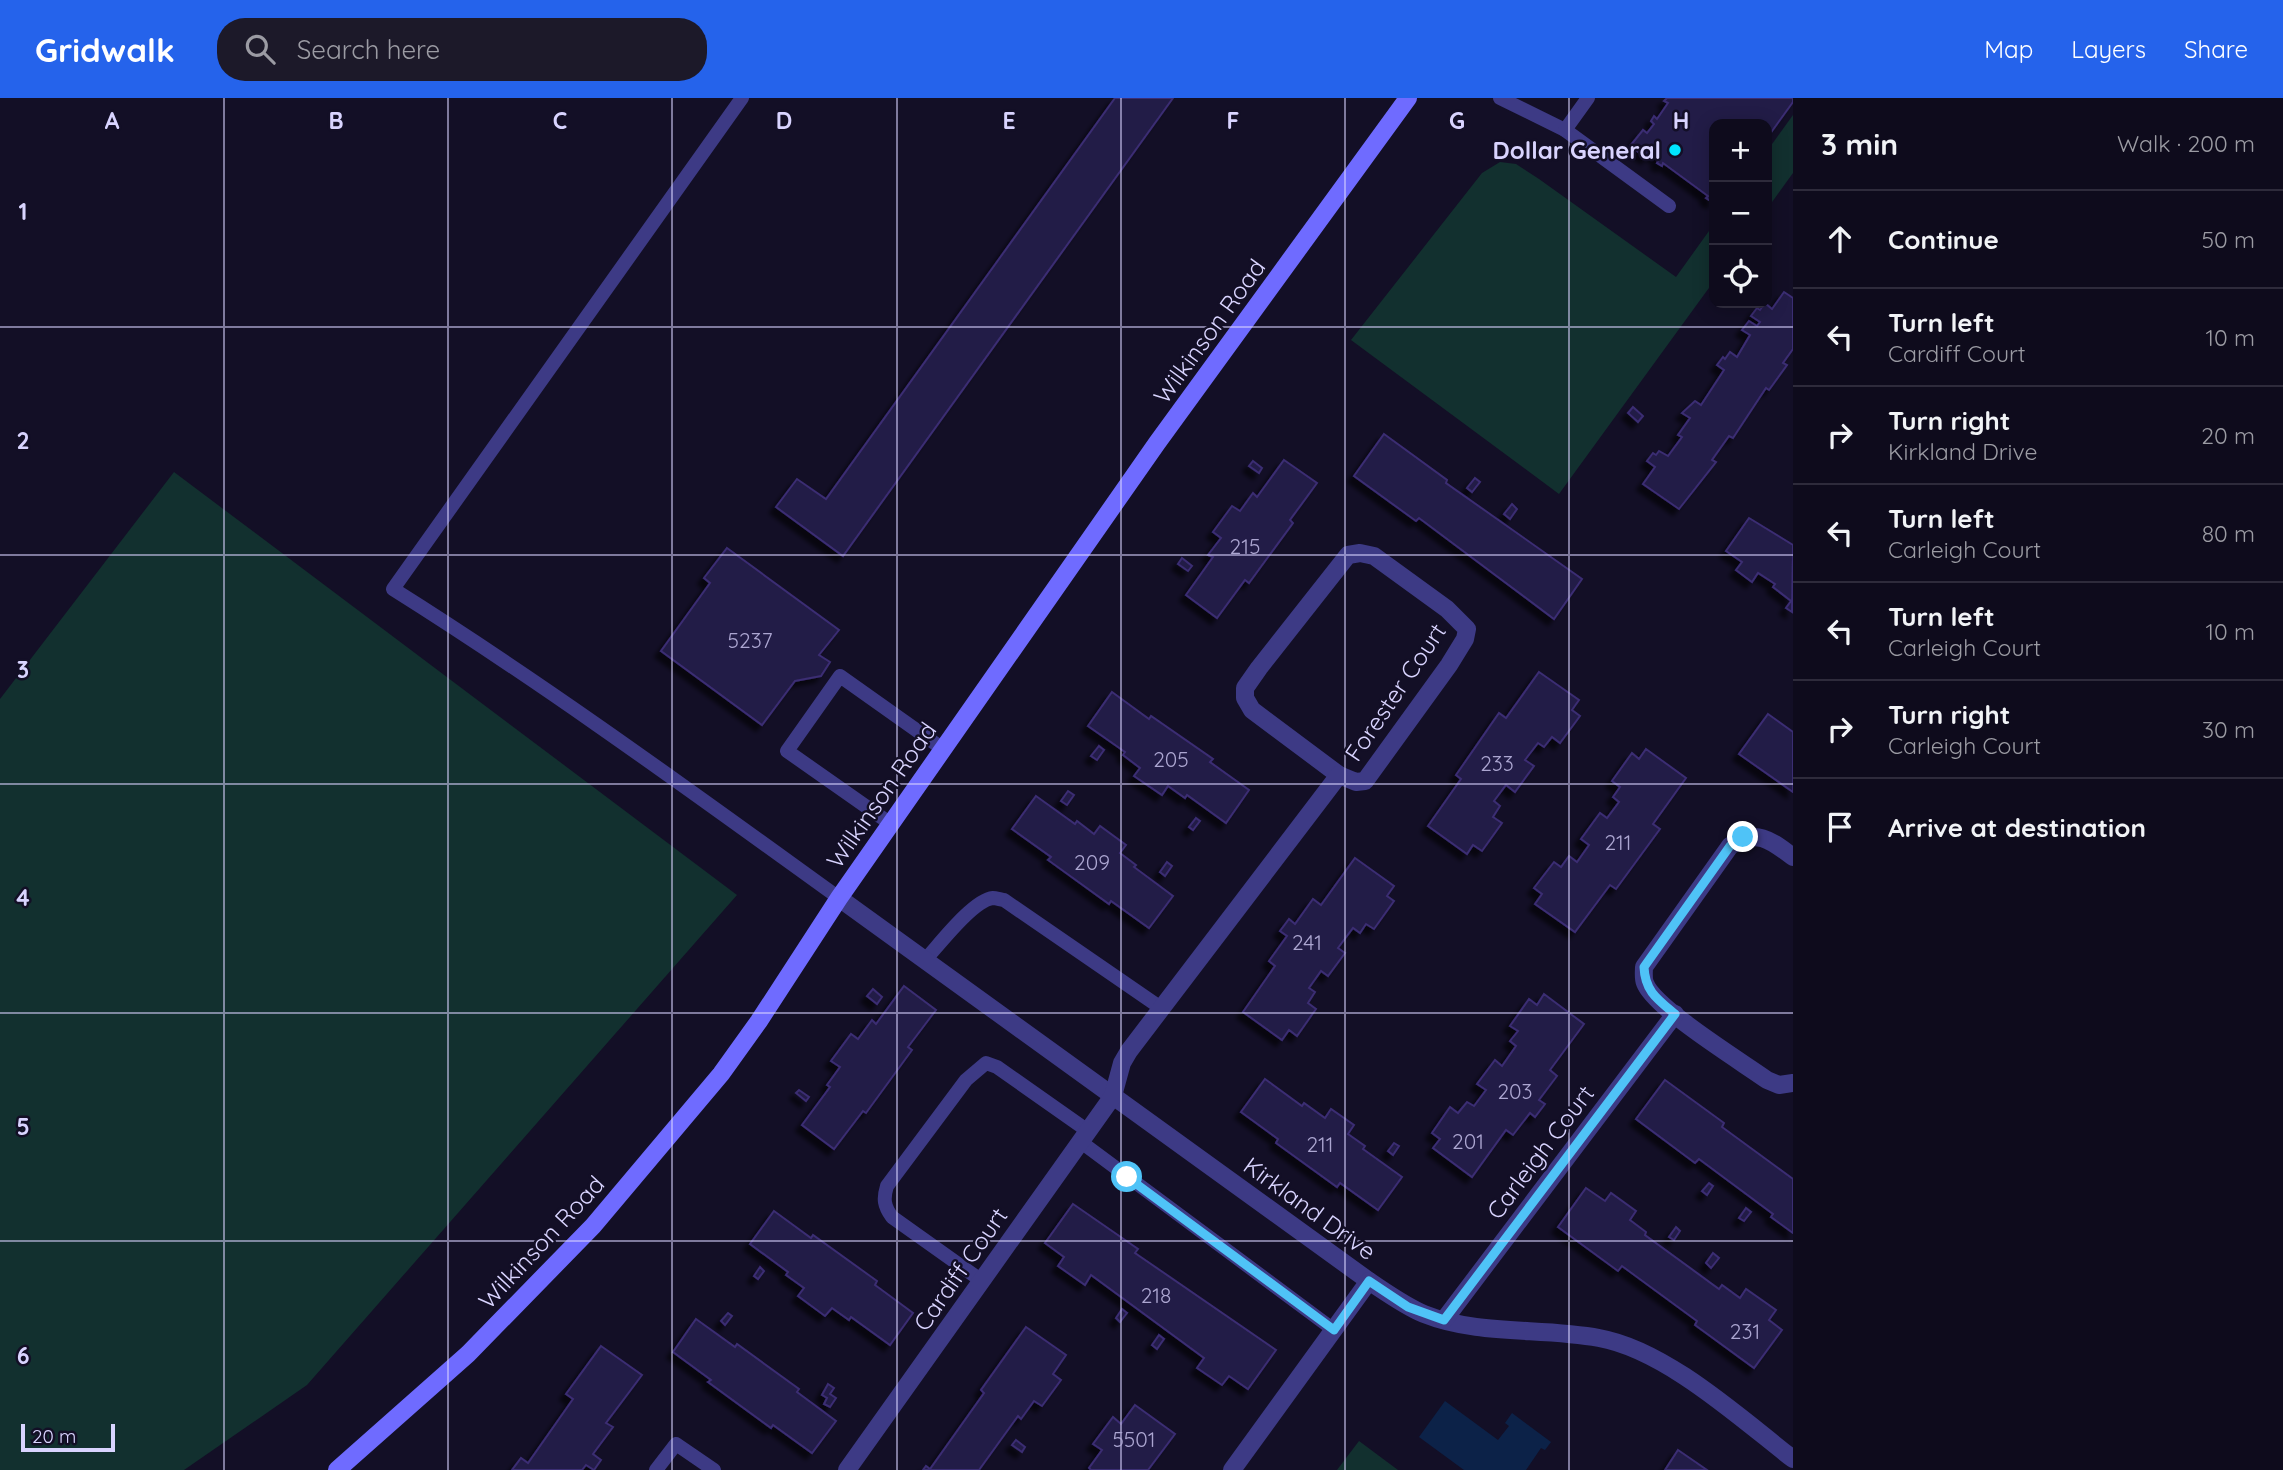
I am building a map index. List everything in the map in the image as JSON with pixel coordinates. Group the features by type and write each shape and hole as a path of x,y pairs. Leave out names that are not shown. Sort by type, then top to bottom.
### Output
{"main road":[{"name":"Wilkinson Road","path":"338,1470 468,1354 593,1226 721,1074 839,898 1157,443 1408,98"}],"street":[{"name":"Forester Court","path":"1360,553 1374,556 1447,609 1467,629 1465,639 1449,665 1365,781 1356,782 1339,775 1252,710 1245,698 1245,688 1348,555 1360,553"},
{"name":"Forester Court","path":"1113,1096 1122,1063 1339,775"},
{"path":"1793,857 1761,836 1743,837 1730,846 1644,967 1645,983 1658,1001 1767,1080 1779,1085 1793,1083"},
{"name":"Kirkland Drive","path":"839,898 1408,1307 1466,1325 1600,1338 1636,1349 1663,1362 1793,1459"},
{"name":"Carleigh Court","path":"1444,1320 1675,1014"},
{"name":"Cardiff Court","path":"847,1470 1113,1096"},
{"path":"1232,1470 1369,1281"}],"lane":[{"path":"742,98 393,589 490,649 839,898"},
{"path":"1500,98 1565,130 1670,205"},
{"path":"1565,130 1588,98"},
{"path":"891,824 788,751 795,740 840,676 943,749"},
{"path":"925,960 970,912 982,902 994,898 1004,901 1161,1008"},
{"path":"982,1280 892,1217 886,1208 884,1197 887,1186 966,1080 986,1063 997,1067 1334,1330"},
{"path":"656,1470 676,1444 714,1470"}],"green space":[{"path":"1793,115 1793,173 1772,202 1772,182 1772,144"},
{"path":"1500,162 1516,164 1676,277 1709,231 1709,288 1559,494 1351,340 1482,173"},
{"path":"174,472 737,895 307,1385 184,1470 0,1470 0,699"},
{"path":"1359,1441 1398,1470 1337,1470"}],"water":[{"path":"1445,1401 1498,1440 1509,1426 1505,1423 1512,1413 1551,1442 1545,1450 1541,1448 1526,1470 1464,1470 1419,1437"}],"building":[{"path":"1115,98 1173,98 843,556 776,507 797,479 826,499"},
{"name":"Dollar General","path":"1667,98 1793,98 1793,102 1772,131 1772,119 1709,119 1709,200 1706,198 1708,196 1663,163 1662,166 1657,163 1659,159 1650,153 1647,158 1630,146 1643,130 1647,133 1654,124 1651,121 1654,116 1657,119 1668,103 1664,101"},
{"path":"1784,292 1793,298 1793,349 1783,363 1787,365 1769,390 1766,388 1733,438 1729,436 1712,460 1716,462 1679,509 1643,484 1655,467 1647,461 1653,453 1656,455 1659,451 1668,456 1682,437 1678,435 1690,418 1682,413 1695,401 1701,405 1724,370 1717,365 1723,357 1725,359 1730,352 1737,357 1750,335 1742,330 1749,321 1757,326 1760,322 1751,316 1757,308 1772,309"},
{"path":"1633,407 1643,416 1638,422 1628,413"},
{"path":"1384,434 1447,480 1446,483 1582,579 1554,619 1419,518 1416,521 1354,476"},
{"path":"1284,460 1317,483 1290,520 1293,523 1249,583 1245,580 1217,618 1186,595 1213,557 1208,555 1221,538 1213,532 1232,506 1240,511 1253,493 1257,497"},
{"path":"1253,461 1262,468 1259,473 1249,466"},
{"path":"1475,478 1480,482 1472,492 1467,488"},
{"path":"1512,504 1517,509 1510,519 1504,514"},
{"path":"1749,518 1793,545 1792,612 1786,608 1791,601 1773,587 1775,584 1758,573 1752,582 1736,570 1742,562 1726,551"},
{"path":"727,548 839,630 819,655 830,662 821,676 795,681 762,725 661,651 710,583 704,578"},
{"path":"1182,558 1192,566 1188,571 1178,564"},
{"path":"1539,672 1579,700 1572,710 1580,716 1560,743 1552,737 1544,747 1538,743 1525,760 1534,766 1515,792 1506,785 1494,801 1500,806 1493,817 1502,823 1482,851 1473,845 1467,854 1428,826 1461,779 1456,775 1499,713 1506,718"},
{"path":"1112,692 1213,759 1210,762 1249,790 1226,823 1187,795 1185,798 1168,786 1162,795 1134,776 1140,768 1123,755 1125,752 1088,726"},
{"path":"1768,714 1793,732 1793,792 1739,754"},
{"path":"1099,746 1104,750 1097,760 1091,756"},
{"path":"1646,749 1686,778 1653,824 1660,829 1616,889 1610,885 1575,932 1535,904 1542,894 1534,888 1554,862 1561,867 1569,856 1577,862 1589,845 1581,839 1600,813 1607,818 1619,802 1613,797 1620,787 1612,781 1632,753 1639,759"},
{"path":"1068,791 1074,795 1067,805 1061,801"},
{"path":"1036,796 1094,834 1100,826 1126,845 1120,853 1136,865 1134,867 1173,896 1149,928 1111,901 1109,904 1048,860 1051,857 1012,829"},
{"path":"1196,818 1200,821 1193,830 1189,827"},
{"path":"1355,858 1394,886 1387,896 1394,901 1374,929 1366,924 1360,933 1353,928 1338,948 1345,953 1328,976 1321,971 1309,988 1315,992 1308,1003 1316,1009 1297,1036 1289,1030 1282,1040 1243,1012 1275,966 1269,961 1287,936 1280,931 1289,919 1295,924 1313,899 1321,905"},
{"path":"1167,862 1172,866 1165,876 1160,872"},
{"path":"904,986 936,1010 908,1047 912,1050 866,1113 863,1111 834,1149 802,1125 830,1087 827,1085 840,1067 831,1061 851,1034 858,1039 872,1020 876,1024"},
{"path":"873,989 882,997 877,1004 867,996"},
{"path":"1544,994 1584,1024 1550,1070 1557,1076 1539,1100 1545,1104 1535,1117 1530,1113 1513,1135 1506,1130 1472,1177 1433,1148 1440,1139 1432,1133 1450,1107 1458,1113 1467,1102 1474,1106 1486,1090 1477,1084 1495,1060 1502,1066 1516,1046 1510,1041 1518,1031 1510,1026 1529,999 1537,1005"},
{"path":"1265,1079 1302,1106 1304,1103 1325,1118 1331,1109 1354,1125 1348,1134 1365,1146 1363,1149 1402,1177 1378,1210 1340,1183 1337,1187 1276,1143 1278,1139 1241,1112"},
{"path":"1665,1080 1724,1123 1722,1127 1793,1179 1793,1233 1771,1217 1773,1214 1699,1159 1695,1163 1636,1119"},
{"path":"799,1090 809,1097 806,1101 796,1093"},
{"path":"1394,1143 1399,1146 1393,1155 1388,1151"},
{"path":"1709,1183 1713,1186 1707,1195 1702,1191"},
{"path":"1586,1188 1605,1201 1611,1193 1636,1211 1630,1220 1646,1232 1645,1235 1719,1289 1722,1285 1740,1298 1746,1289 1776,1310 1769,1320 1782,1330 1754,1368 1695,1325 1697,1321 1622,1266 1618,1271 1558,1227"},
{"path":"1073,1204 1138,1249 1135,1253 1276,1350 1248,1389 1229,1376 1222,1385 1197,1368 1204,1358 1091,1275 1085,1285 1058,1266 1064,1257 1045,1243"},
{"path":"1746,1208 1751,1212 1744,1221 1739,1218"},
{"path":"774,1211 877,1281 875,1285 913,1313 890,1345 851,1317 849,1320 832,1308 825,1316 798,1296 804,1288 786,1275 788,1272 750,1244"},
{"path":"1676,1227 1680,1231 1674,1240 1669,1237"},
{"path":"1713,1253 1719,1258 1711,1268 1706,1263"},
{"path":"760,1267 764,1271 758,1279 754,1276"},
{"path":"1122,1309 1127,1313 1120,1322 1116,1318"},
{"path":"728,1313 732,1316 725,1325 721,1321"},
{"path":"696,1319 735,1347 737,1344 799,1389 797,1392 836,1421 812,1453 773,1425 771,1428 708,1382 711,1380 673,1352"},
{"path":"1026,1327 1066,1355 1053,1374 1061,1380 1042,1406 1034,1401 1021,1419 1018,1416 979,1470 923,1470 926,1466 930,1469 984,1393 981,1390"},
{"path":"1159,1335 1164,1339 1157,1349 1152,1345"},
{"path":"601,1346 642,1375 606,1423 613,1427 593,1454 601,1460 594,1470 586,1465 582,1470 512,1470 521,1458 528,1463 573,1399 566,1394"},
{"path":"828,1384 834,1388 830,1394 836,1398 830,1407 824,1404 827,1398 822,1395"},
{"path":"1135,1405 1175,1434 1148,1470 1091,1470 1089,1468 1102,1450 1093,1444 1113,1417 1121,1424"},
{"path":"1016,1440 1025,1447 1022,1452 1012,1445"},
{"path":"1678,1450 1707,1470 1665,1470"}],"place":[{"name":"Dollar General","path":"1675,150"}],"route":[{"path":"1127,1177 1334,1330 1369,1281 1408,1307 1444,1320 1675,1014 1658,1001 1645,983 1644,967 1730,846 1743,837"}]}
